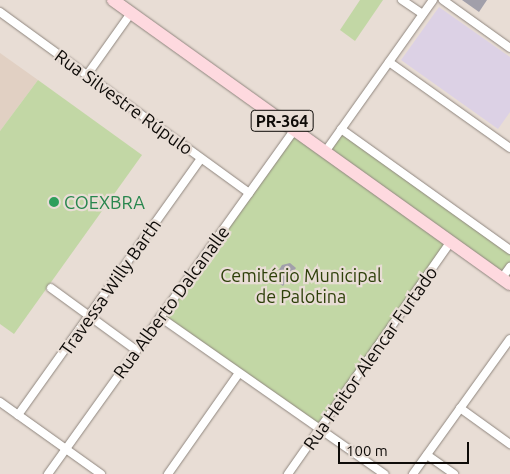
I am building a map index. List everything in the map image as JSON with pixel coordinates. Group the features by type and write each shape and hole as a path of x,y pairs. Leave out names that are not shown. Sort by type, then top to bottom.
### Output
{"main road":[{"name":"PR-364","path":"113,0 506,281"}],"street":[{"path":"402,0 422,14"},
{"path":"326,152 433,0"},
{"path":"443,0 510,48"},
{"name":"Rua Silvestre Rúpulo","path":"0,12 249,193"},
{"path":"87,75 131,13"},
{"path":"389,62 510,148"},
{"path":"342,129 510,250"},
{"name":"Rua Alberto Dalcanalle","path":"48,474 294,130"},
{"name":"Travessa Willy Barth","path":"18,415 201,158"},
{"name":"Rua Heitor Alencar Furtado","path":"288,474 451,241"},
{"path":"506,281 510,267"},
{"path":"51,288 136,350"},
{"path":"160,317 384,474"},
{"path":"413,474 510,339"},
{"path":"168,474 239,373"},
{"path":"0,402 100,474"},
{"path":"460,408 510,444"},
{"path":"427,455 454,474"}],"shaded area":[{"path":"439,7 510,57 510,112 498,129 401,60"},
{"path":"0,53 38,80 0,131"}],"green space":[{"path":"360,0 383,0 355,41 340,30"},
{"name":"COEXBRA","path":"38,80 142,155 14,334 0,324 0,131"},
{"name":"Cemitério Municipal de Palotina","path":"341,129 510,250 510,284 452,241 320,430 160,317 294,130 325,152"}],"building":[{"path":"462,0 487,0 479,12"},
{"path":"290,263 296,268 283,286 277,282 276,275 282,265"}],"place":[{"name":"COEXBRA","path":"54,202"}]}
